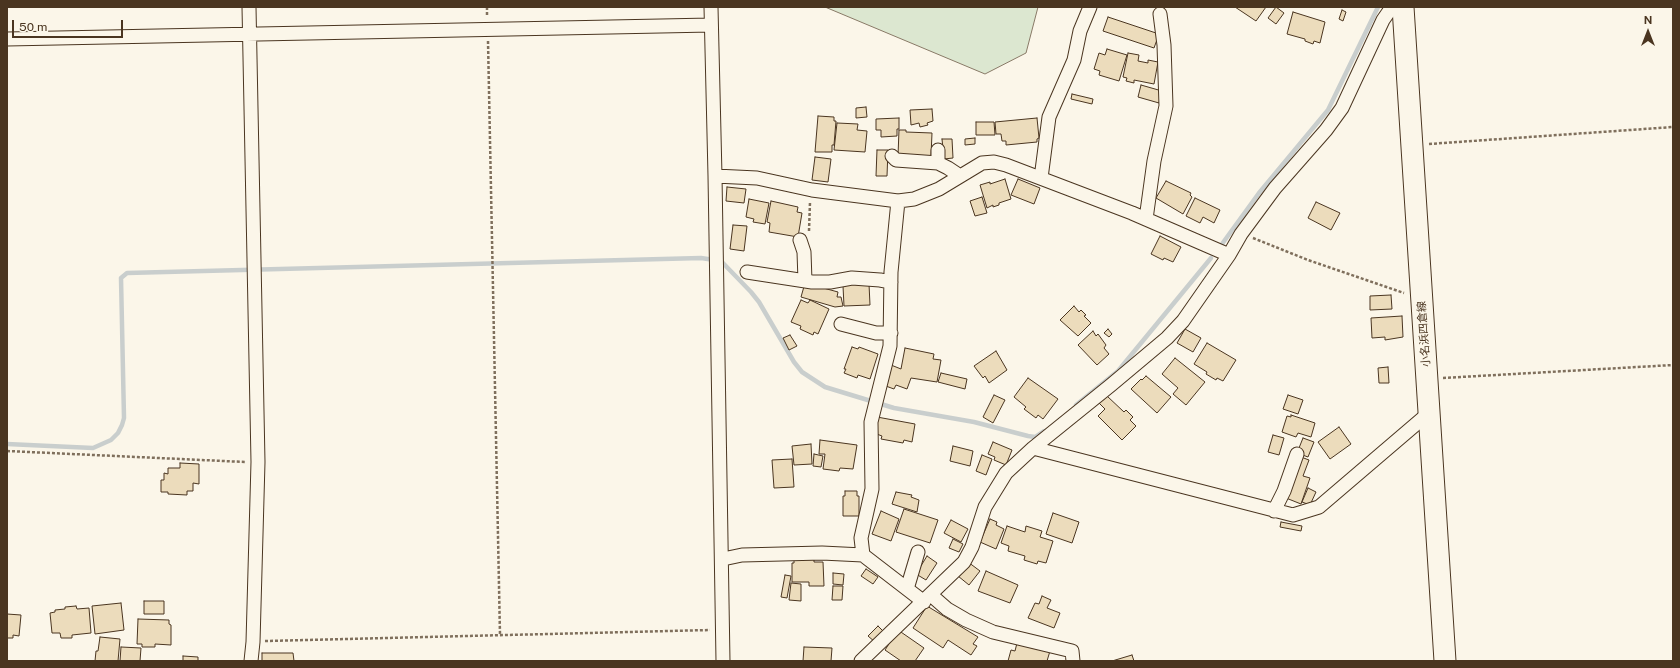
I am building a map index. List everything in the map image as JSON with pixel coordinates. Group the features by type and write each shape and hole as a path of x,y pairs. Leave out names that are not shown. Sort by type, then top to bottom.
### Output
{"main road":[{"name":"小名浜四倉線","path":"1403,7 1445,661"}],"street":[{"path":"249,7 258,462 251,661"},
{"path":"711,7 716,176 723,559 723,661"},
{"path":"1042,178 1049,117 1074,60 1080,31 1090,7"},
{"path":"861,661 964,562 972,547 986,507 1006,474 1033,448 1167,338 1183,321 1229,255 1241,234 1275,188 1326,130 1342,108 1382,20 1392,7"},
{"path":"1146,219 1154,161 1166,106 1165,65 1160,14"},
{"path":"7,39 711,25"},
{"path":"892,156 896,160 938,157 948,168 960,176"},
{"path":"716,176 757,178 810,190 898,201 914,199 939,189 982,163 994,162 1042,178 1132,213 1229,255"},
{"path":"863,555 861,538 872,489 871,422 890,346 891,282 898,201"},
{"path":"800,241 804,252 805,281"},
{"path":"747,272 805,281 830,282 852,278 891,282"},
{"path":"841,324 876,333 890,333"},
{"path":"1033,448 1292,515 1319,507 1429,412"},
{"path":"1274,510 1284,491 1297,454"},
{"path":"907,590 918,552"},
{"path":"723,559 742,555 822,553 863,555 907,590 927,598 966,620 993,632 1072,651 1073,661"}],"path":[{"path":"487,7 500,635"},
{"path":"1412,145 1673,127"},
{"path":"800,241 809,238 810,190"},
{"path":"1241,234 1308,260 1410,295 1421,294"},
{"path":"1427,380 1673,365"},
{"path":"7,451 258,462"},
{"path":"252,642 724,630"}],"green space":[{"path":"825,7 1038,7 1026,53 985,74"}],"building":[{"path":"1235,7 1266,7 1256,21"},
{"path":"1276,7 1284,13 1276,24 1268,18"},
{"path":"1342,10 1346,12 1343,21 1339,19"},
{"path":"1293,12 1325,22 1320,43 1314,41 1313,44 1305,41 1305,39 1287,34"},
{"path":"1108,17 1159,34 1154,48 1103,31"},
{"path":"1107,49 1127,55 1119,81 1099,75 1100,71 1094,69 1099,53 1105,55"},
{"path":"1128,53 1139,55 1138,61 1148,63 1148,60 1158,62 1154,84 1134,80 1134,83 1126,81 1127,78 1123,77"},
{"path":"1141,85 1162,91 1159,103 1138,97"},
{"path":"1072,94 1093,99 1092,104 1071,99"},
{"path":"866,107 867,117 856,118 856,108"},
{"path":"932,109 933,121 927,123 928,125 920,127 919,123 911,125 910,110"},
{"path":"818,116 834,117 834,121 836,121 832,152 815,152"},
{"path":"899,118 899,129 897,129 897,136 881,137 881,130 876,130 876,119"},
{"path":"1037,118 1039,138 1037,139 1037,142 1006,145 1006,141 1002,141 1001,134 996,134 995,122"},
{"path":"976,122 994,122 995,135 976,135"},
{"path":"837,123 858,124 857,130 867,131 865,152 834,150"},
{"path":"899,130 906,130 906,132 932,133 931,156 898,156"},
{"path":"975,138 975,144 965,145 965,139"},
{"path":"942,139 952,139 953,158 944,159"},
{"path":"877,150 888,150 887,176 876,176"},
{"path":"815,157 831,159 828,182 812,180"},
{"path":"1005,179 1011,199 999,203 999,205 993,207 993,205 987,208 980,185 990,182 990,184"},
{"path":"1018,179 1040,188 1034,204 1011,195"},
{"path":"1166,181 1191,193 1190,195 1192,197 1183,214 1156,198"},
{"path":"727,187 746,189 744,203 726,201"},
{"path":"982,197 987,213 975,216 970,201"},
{"path":"1195,198 1220,210 1214,223 1203,217 1200,223 1186,216"},
{"path":"749,199 769,203 765,224 753,222 754,219 746,217"},
{"path":"771,201 798,207 797,212 802,213 798,237 769,232 770,223 767,222"},
{"path":"1316,202 1340,213 1331,230 1308,218"},
{"path":"733,225 747,226 744,251 730,249"},
{"path":"1160,236 1181,247 1173,262 1164,258 1163,260 1151,254"},
{"path":"805,283 838,292 837,297 841,297 843,306 835,307 801,297"},
{"path":"850,283 869,284 870,305 844,306 843,286 850,285"},
{"path":"1391,295 1392,309 1370,310 1370,296"},
{"path":"801,300 808,303 810,300 829,309 818,334 814,332 813,335 800,329 801,326 791,322"},
{"path":"1074,306 1079,312 1081,310 1086,315 1084,316 1091,323 1078,336 1060,320"},
{"path":"1402,316 1403,337 1385,340 1385,337 1372,338 1371,318"},
{"path":"1108,329 1112,334 1109,337 1104,333"},
{"path":"1185,329 1201,338 1193,352 1177,343"},
{"path":"1093,331 1096,336 1098,334 1106,345 1104,348 1109,354 1097,365 1078,345"},
{"path":"790,335 797,346 789,350 783,338"},
{"path":"1207,343 1236,360 1223,381 1217,378 1216,380 1194,364"},
{"path":"852,347 858,349 859,347 878,354 870,379 858,375 857,378 844,373"},
{"path":"905,348 934,354 933,359 941,360 937,382 911,378 907,389 896,385 894,389 883,385 891,365 901,369"},
{"path":"996,351 1007,370 989,383 985,376 983,378 974,366"},
{"path":"1175,358 1205,382 1186,405 1173,394 1178,388 1162,374"},
{"path":"1388,367 1389,383 1379,383 1378,368"},
{"path":"941,373 967,379 965,389 938,382"},
{"path":"1146,376 1171,397 1157,413 1131,389"},
{"path":"1028,378 1058,399 1043,419 1038,415 1036,418 1024,409 1026,407 1014,397"},
{"path":"994,395 1005,400 993,423 983,417"},
{"path":"1288,395 1303,400 1298,414 1283,409"},
{"path":"1107,396 1124,412 1126,410 1133,417 1130,420 1136,426 1122,440 1098,416 1105,409 1099,403"},
{"path":"1291,415 1315,423 1311,437 1298,433 1296,437 1282,432 1287,416 1291,417"},
{"path":"877,417 915,424 912,442 904,440 903,443 881,439 882,436 874,433"},
{"path":"1339,427 1351,444 1330,459 1318,442"},
{"path":"1273,435 1284,438 1279,455 1268,452"},
{"path":"1303,438 1314,442 1308,457 1297,453"},
{"path":"820,440 857,445 853,469 840,468 839,471 823,469 825,454 819,454"},
{"path":"993,442 1012,450 1006,465 994,460 995,457 988,454"},
{"path":"811,444 812,464 794,465 792,446"},
{"path":"953,446 973,451 970,466 950,461"},
{"path":"814,454 823,456 821,467 813,466"},
{"path":"982,455 992,459 986,475 976,471"},
{"path":"1301,457 1309,460 1303,476 1310,478 1301,504 1286,498"},
{"path":"792,459 794,487 774,488 772,460"},
{"path":"180,463 199,464 199,484 193,483 193,491 187,491 187,495 161,492 161,480 164,480 164,473 168,474 168,468 180,468"},
{"path":"1308,488 1316,492 1310,505 1302,502"},
{"path":"845,491 857,491 857,496 859,496 859,516 843,516 843,496 845,496"},
{"path":"896,492 912,495 911,497 919,500 917,512 892,504"},
{"path":"904,509 938,520 930,543 896,532"},
{"path":"881,511 899,519 891,541 872,534"},
{"path":"1053,513 1079,522 1072,543 1046,534"},
{"path":"990,519 997,522 996,525 1004,529 996,549 980,542"},
{"path":"951,520 968,529 961,542 944,533"},
{"path":"1281,522 1302,526 1301,531 1280,527"},
{"path":"1007,526 1025,532 1026,526 1042,531 1040,537 1053,541 1046,563 1038,561 1037,564 1024,560 1025,556 1008,551 1009,546 1001,543"},
{"path":"953,539 963,544 959,552 949,548"},
{"path":"927,556 937,563 926,580 916,574"},
{"path":"794,557 814,557 814,562 823,562 824,586 809,586 809,582 792,582 792,563 794,563"},
{"path":"968,562 980,571 969,585 958,576"},
{"path":"866,569 878,577 873,584 861,576"},
{"path":"986,571 1018,585 1010,603 978,591"},
{"path":"833,573 844,574 843,585 833,584"},
{"path":"785,575 791,576 787,598 781,597"},
{"path":"791,583 801,584 801,601 789,600"},
{"path":"833,586 843,586 842,600 832,600"},
{"path":"1042,596 1051,600 1047,608 1060,613 1054,628 1028,618 1035,603 1039,604"},
{"path":"144,601 164,601 164,614 144,614"},
{"path":"121,603 124,630 95,634 92,606"},
{"path":"76,606 77,609 89,608 91,633 72,635 72,638 61,638 60,633 52,633 50,613 55,612 55,610 65,609 65,607"},
{"path":"927,606 978,637 973,644 977,646 971,655 948,640 943,648 913,628"},
{"path":"7,614 21,615 19,636 13,635 13,638 7,638"},
{"path":"138,619 169,620 169,624 171,625 171,645 155,644 155,647 142,647 142,644 137,644"},
{"path":"878,626 884,632 875,642 868,636"},
{"path":"898,630 924,648 915,661 901,661 885,650"},
{"path":"100,637 120,639 118,661 95,661"},
{"path":"1017,643 1050,651 1047,661 1008,661 1011,650 1015,651"},
{"path":"121,647 141,648 140,661 120,661"},
{"path":"804,647 832,648 831,661 803,661"},
{"path":"262,653 293,653 294,661 262,661"},
{"path":"1132,655 1134,661 1112,661"},
{"path":"183,656 198,657 198,661 183,661"}],"waterway":[{"path":"1222,244 1259,193 1328,110 1378,7"},
{"path":"7,444 93,448 111,440 118,433 124,418 121,278 127,273 701,258 721,261 751,292 759,302 794,362 802,372 825,387 894,408 974,422 1028,436 1035,437 1044,431"},
{"path":"1076,405 1118,371 1211,258"}]}
